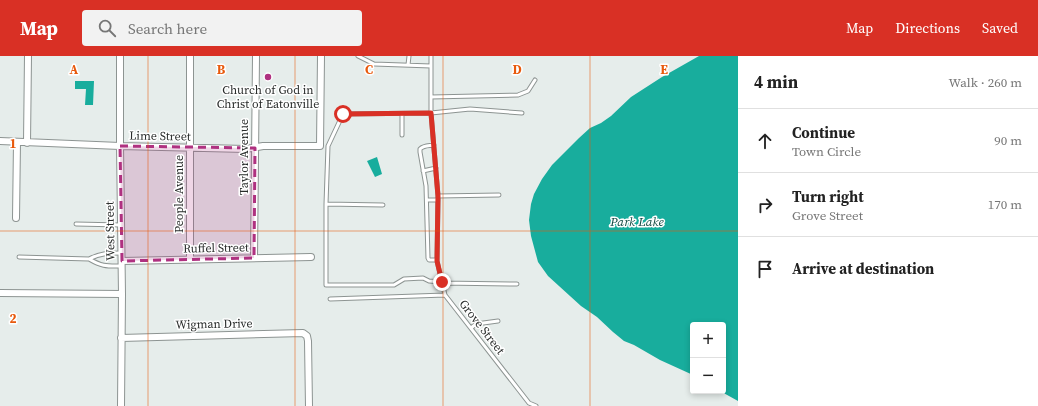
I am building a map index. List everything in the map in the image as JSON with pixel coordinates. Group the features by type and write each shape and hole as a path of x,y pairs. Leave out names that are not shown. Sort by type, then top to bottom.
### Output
{"street":[{"path":"27,143 28,56"},
{"name":"West Street","path":"120,56 122,264 121,406"},
{"name":"People Avenue","path":"190,56 190,260"},
{"name":"Taylor Avenue","path":"254,258 256,56"},
{"name":"Lime Street","path":"0,141 246,149 263,146 320,146 321,56"},
{"path":"16,218 17,142"},
{"name":"Ruffel Street","path":"122,264 190,260 311,258"},
{"path":"0,293 122,294"},
{"name":"Wigman Drive","path":"121,338 303,333 307,336 308,340 309,406"}],"lane":[{"path":"358,56 374,64 430,66"},
{"path":"408,65 409,56"},
{"name":"Grove Street","path":"431,56 431,113 438,198 437,260 445,295 529,403 536,406"},
{"path":"431,97 518,95 528,91 535,80"},
{"path":"517,284 442,282 429,281 423,278 404,279 394,284 326,286 326,204 328,146 343,114 431,113 470,109 522,113"},
{"path":"402,114 402,135"},
{"path":"434,146 426,146 420,149 426,183 428,258 429,260 437,260"},
{"path":"423,170 436,168"},
{"path":"427,200 438,198 499,196"},
{"path":"326,204 383,205"},
{"path":"76,224 121,225"},
{"path":"19,258 89,259 104,253 121,253"},
{"path":"89,259 99,265 106,266 122,264"},
{"path":"330,299 445,295"},
{"path":"471,328 476,324 498,321"}],"highlighted area":[{"path":"120,146 255,148 254,258 122,261"}],"water":[{"name":"Park Lake","path":"699,56 738,56 738,401 725,394 726,322 690,322 690,374 624,341 597,317 581,306 548,276 538,262 531,236 529,220 531,204 534,194 542,179 552,165 590,128 611,116 631,97"},
{"path":"75,81 94,81 93,105 85,105 86,89 75,89"},
{"path":"377,157 382,174 375,177 367,161"}],"place":[{"name":"Church of God in Christ of Eatonville","path":"268,77"}],"route":[{"path":"343,114 431,113 438,196 437,261 442,282"}]}
